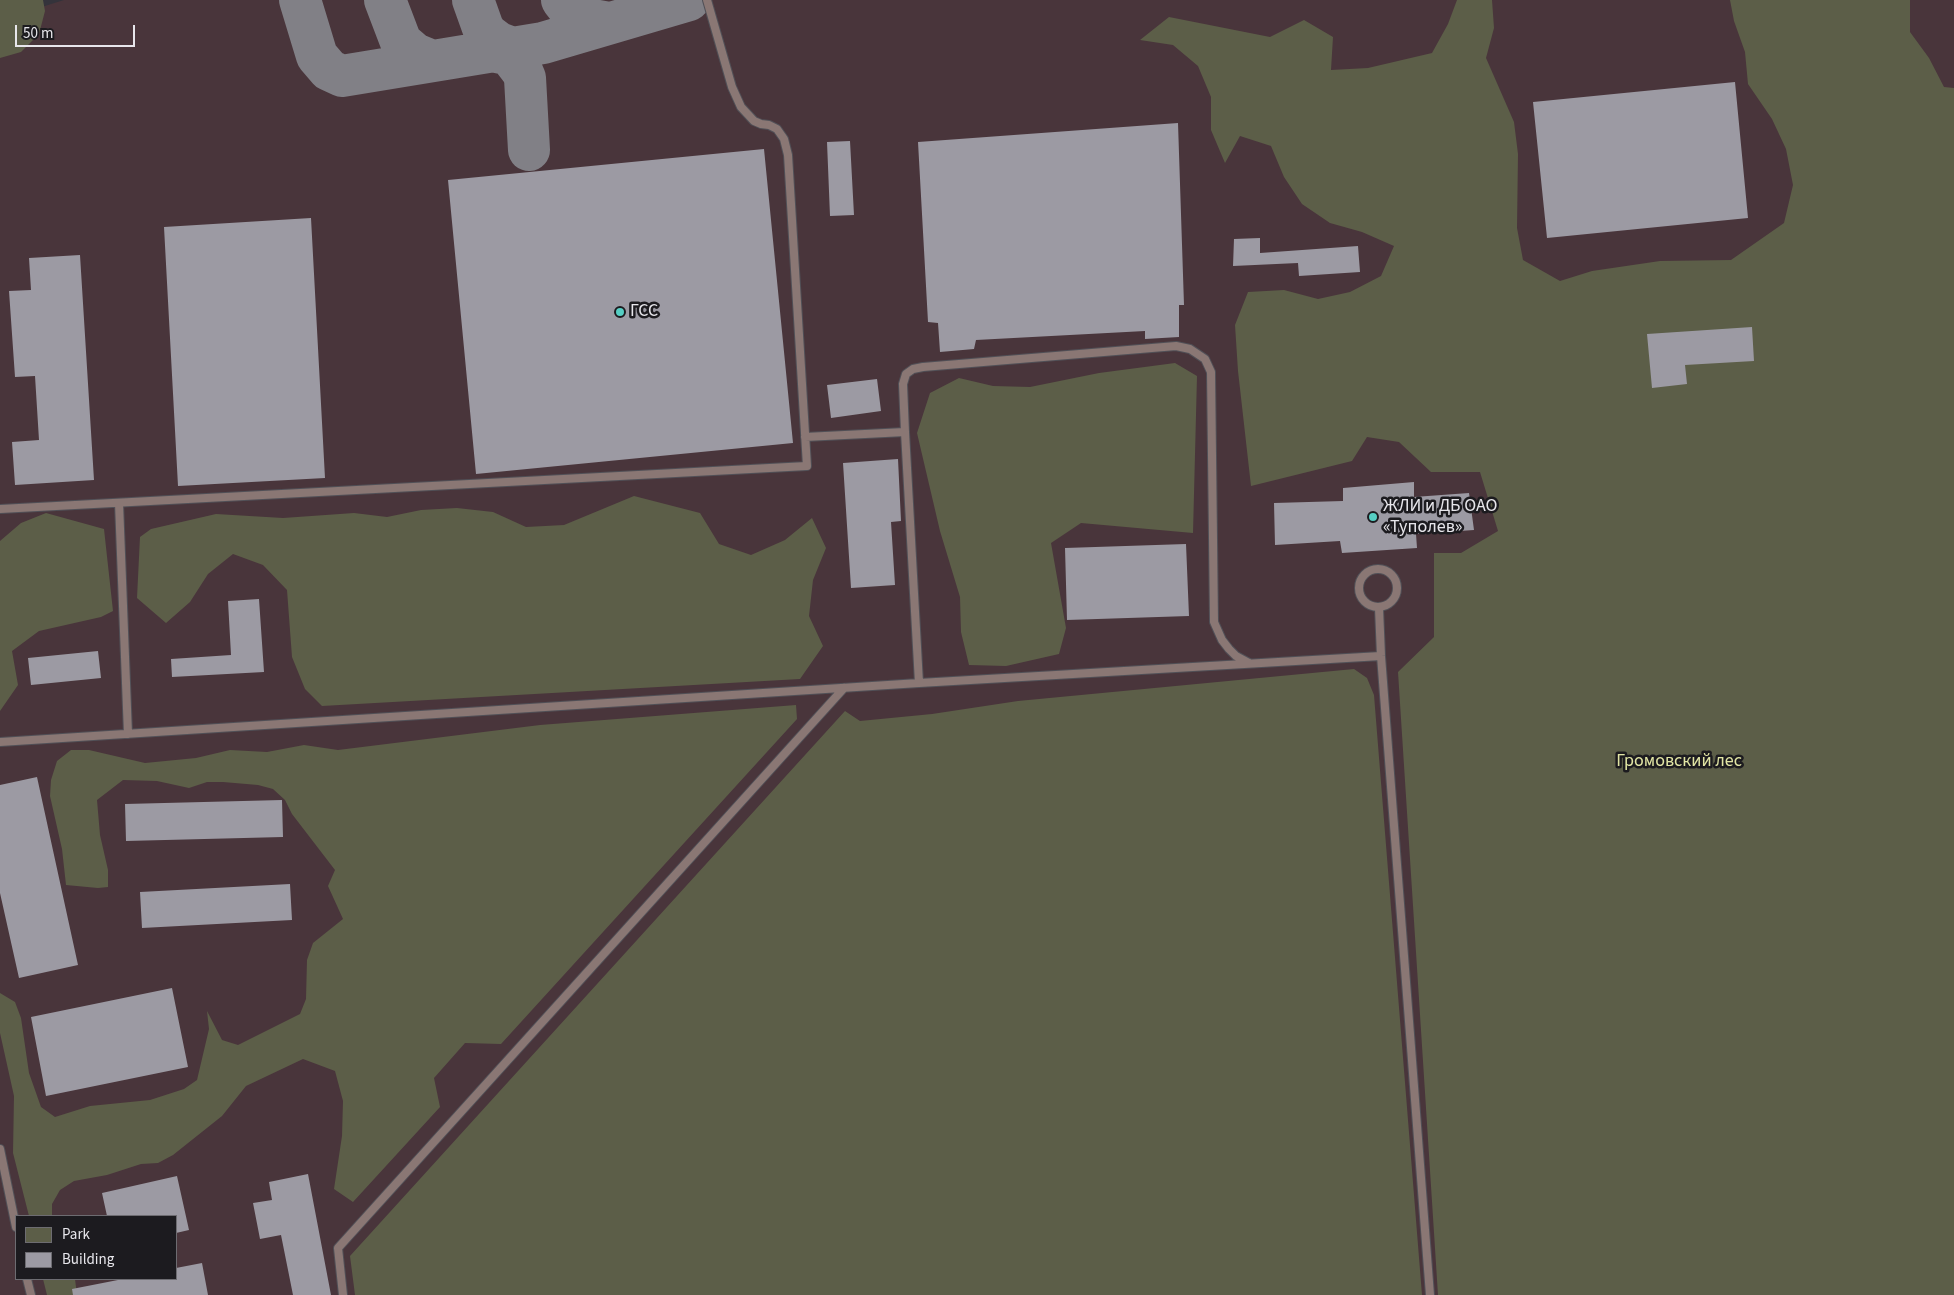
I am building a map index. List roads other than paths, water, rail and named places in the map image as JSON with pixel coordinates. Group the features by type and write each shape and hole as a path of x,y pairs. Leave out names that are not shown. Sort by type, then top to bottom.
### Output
{"lane":[{"path":"0,509 807,466 786,147 784,139 777,129 769,124 761,124 754,121 741,107 732,87 706,0"},
{"path":"919,683 904,432 903,384 906,374 913,369 1176,346 1190,349 1197,353 1205,359 1211,372 1214,622 1222,640 1229,649 1236,656 1250,664"},
{"path":"805,437 904,432"},
{"path":"119,503 128,734"},
{"path":"1381,569 1394,576 1398,590 1392,602 1379,608 1366,603 1359,591 1362,577 1368,572 1381,569"},
{"path":"1379,608 1381,656 1430,1295"},
{"path":"0,742 919,683 1381,656"},
{"path":"343,1295 338,1248 844,688"},
{"path":"0,1149 15,1222"},
{"path":"27,1280 30,1295"}],"place":[{"name":"ГСС","path":"620,312"},
{"name":"ЖЛИ и ДБ ОАО «Туполев»","path":"1373,517"}],"park label":[{"name":"Громовский лес","path":"1679,762"}]}
